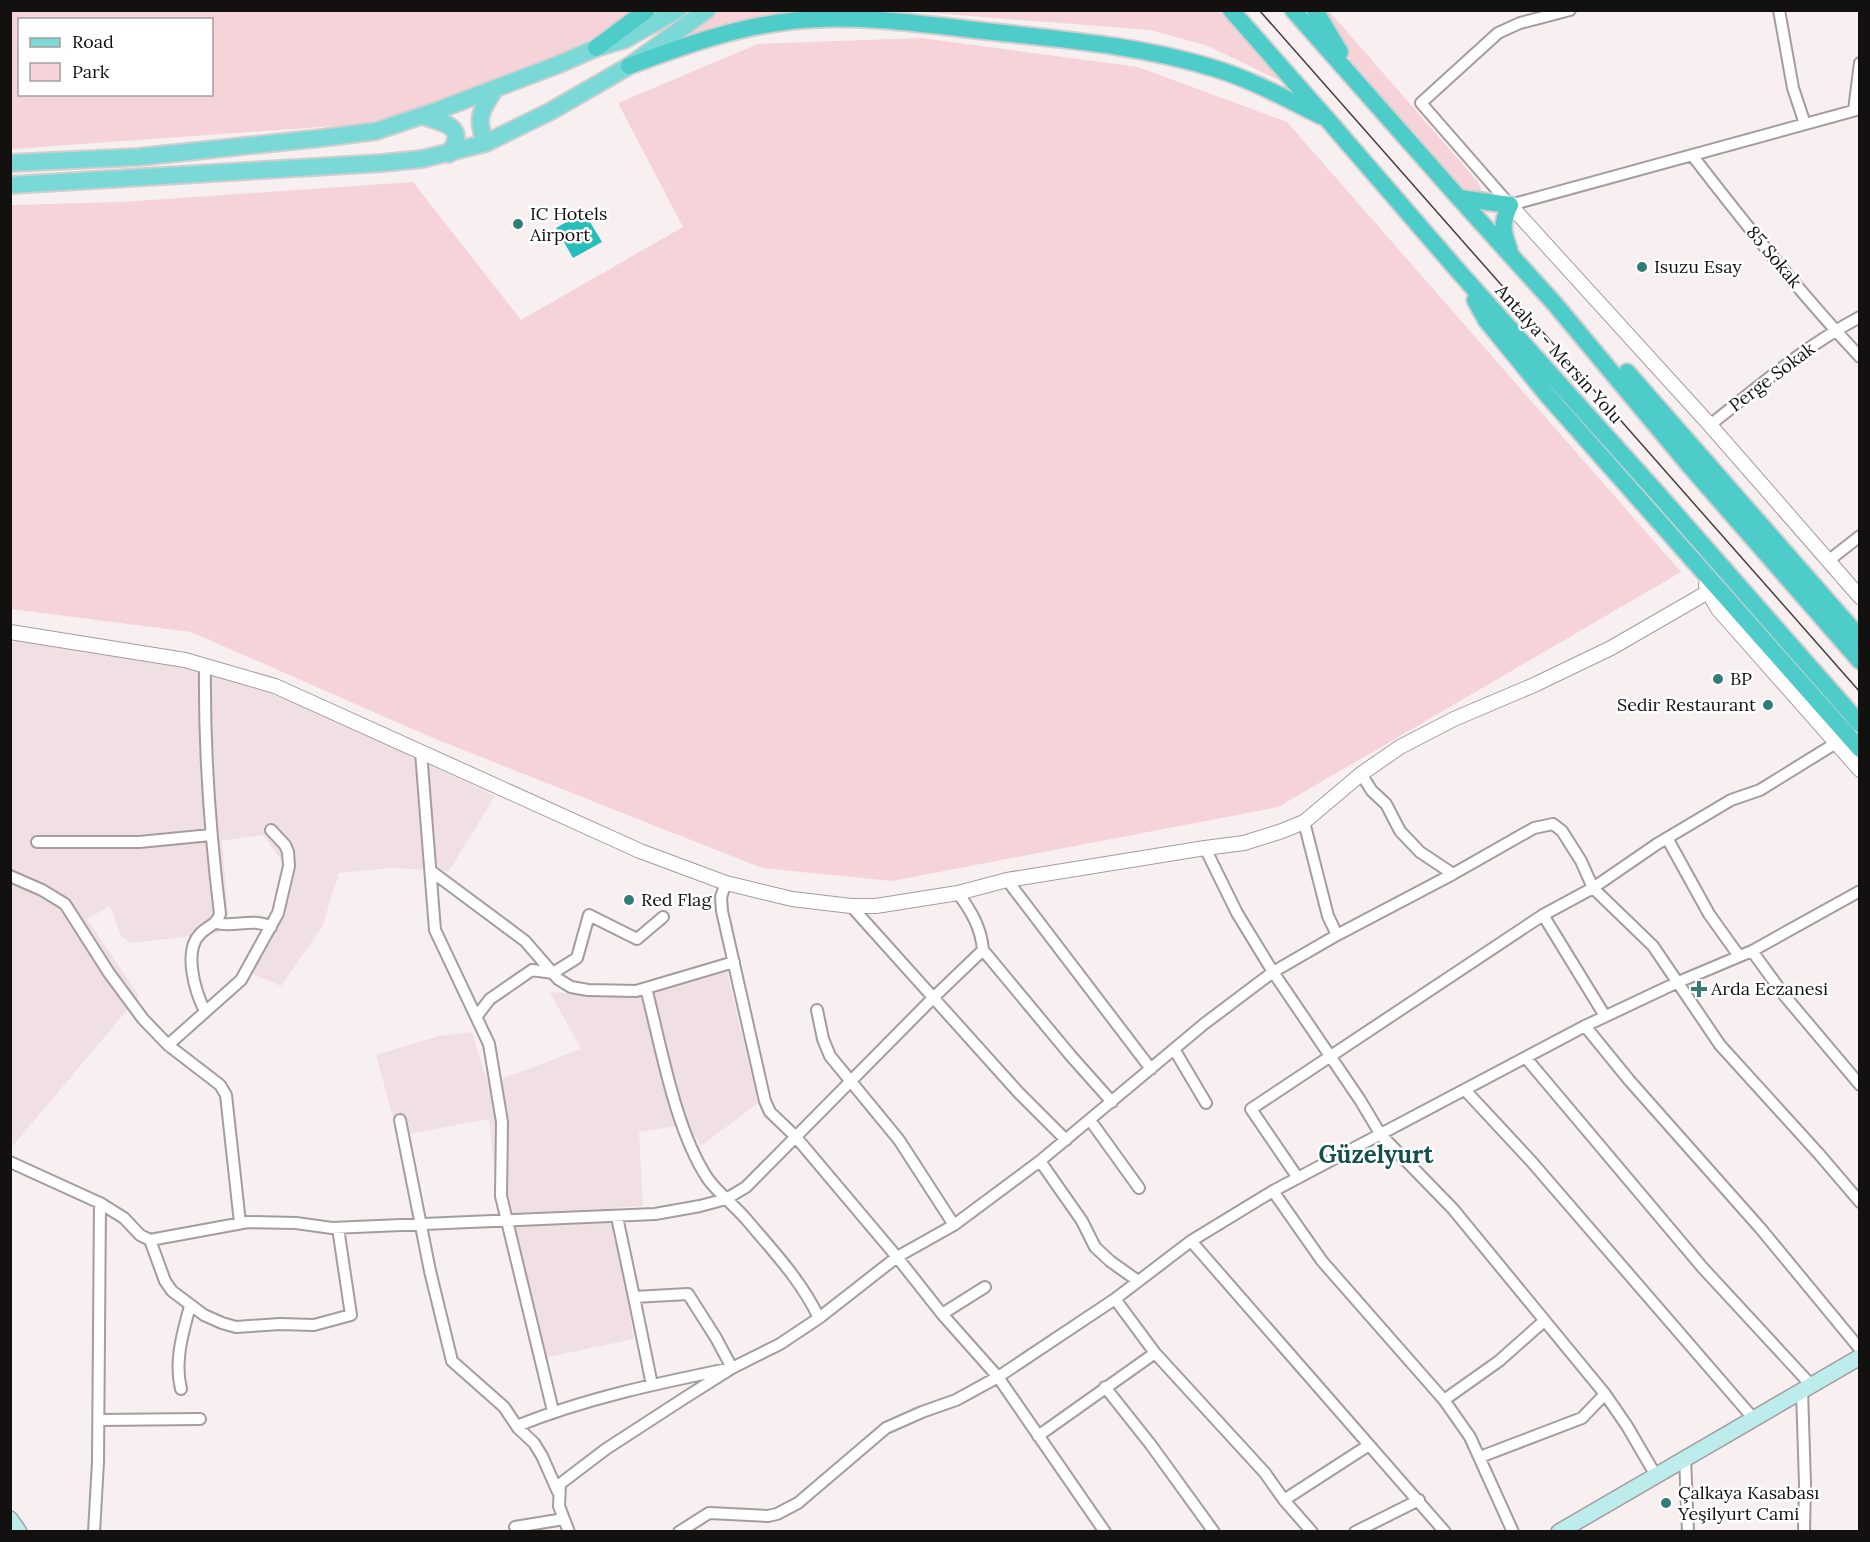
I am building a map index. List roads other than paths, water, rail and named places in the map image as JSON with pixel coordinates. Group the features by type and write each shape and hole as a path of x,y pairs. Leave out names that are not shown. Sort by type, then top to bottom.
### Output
{"highway":[{"path":"596,48 647,10"},
{"name":"Antalya - Mersin Yolu","path":"1231,10 1460,273 1860,724"},
{"name":"Antalya - Mersin Yolu","path":"1293,10 1554,303 1689,465 1860,661"},
{"path":"1315,10 1362,89"},
{"path":"629,66 741,29 789,21 842,17 1052,39 1168,55 1216,68 1328,119"},
{"path":"1459,198 1510,205 1503,221 1503,232 1511,255"},
{"path":"1460,273 1486,320 1541,387 1860,749"},
{"path":"1554,303 1587,326 1860,638"}],"main road":[{"path":"10,163 138,157 376,131 495,89 596,48 624,40 678,10"},
{"path":"10,185 382,163 449,154 486,143 551,111 629,66 707,10"},
{"path":"486,143 479,122 482,108 495,89"},
{"path":"422,116 453,128 457,143 449,154"},
{"path":"1559,1532 1655,1474 1860,1357"},
{"path":"10,1519 19,1532"}],"street":[{"path":"1570,10 1520,22 1498,33 1421,103 1510,205 1710,425 1860,597"},
{"path":"1779,10 1793,88 1805,124"},
{"path":"1510,205 1857,110 1860,63"},
{"name":"85 Sokak","path":"1692,155 1834,330 1860,357"},
{"name":"Perge Sokak","path":"1710,425 1790,361 1834,330 1860,317"},
{"path":"1828,561 1860,536"},
{"path":"1703,571 1708,592 1718,609 1860,770"},
{"path":"10,632 185,660 275,686 640,851 726,883 792,899 851,906 876,906 958,893 1007,880 1244,843 1304,822 1361,774 1400,747 1454,719 1534,685 1611,648 1708,592"},
{"path":"205,666 206,752 219,914 216,923 199,934 191,951 198,998 205,1011"},
{"path":"1298,1178 1251,1108 1543,915 1593,888 1667,838 1731,800 1760,790 1836,743"},
{"path":"421,752 435,930 489,1044 502,1122 501,1196 553,1411"},
{"path":"1361,774 1372,791 1386,804 1400,831 1420,852 1453,874"},
{"path":"1304,822 1328,916 1337,935"},
{"path":"569,1532 559,1506 560,1484 606,1449 732,1368 780,1344 819,1318 897,1257 954,1225 1041,1161 1204,1024 1273,972 1534,828 1553,824 1562,831 1581,861 1593,888 1653,946 1720,1045 1819,1154 1860,1203"},
{"path":"168,1045 241,980 270,927 283,895 289,866 285,845 271,830"},
{"path":"37,842 139,842 211,835"},
{"path":"1667,838 1709,914 1739,956"},
{"path":"1205,848 1237,914 1381,1135 1453,1209 1605,1394 1655,1474"},
{"path":"431,872 525,940 558,980 571,987 588,990 636,991 734,962"},
{"path":"10,876 42,890 65,904 110,973 143,1018 168,1045 220,1085 226,1095 240,1223"},
{"path":"1007,880 1151,1069"},
{"path":"726,883 721,897 722,911 765,1101 771,1112 795,1137 942,1314 998,1377 1105,1532"},
{"path":"679,1532 709,1513 768,1516 798,1503 886,1428 956,1400 998,1377 1115,1299 1191,1241 1273,1191 1585,1026 1676,983 1752,951 1860,891"},
{"path":"958,893 974,914 983,950 1112,1102"},
{"path":"851,906 1018,1092 1066,1140"},
{"path":"476,1017 490,999 532,970 553,973 577,958 588,915 637,939 663,917"},
{"path":"1543,915 1605,1016"},
{"path":"216,923 257,922 270,927"},
{"path":"10,1162 100,1203 124,1218 140,1235 150,1240 240,1223 272,1221 338,1228 617,1217 655,1214 700,1206 726,1199 746,1186 983,950"},
{"path":"1752,951 1784,995 1860,1085"},
{"path":"646,988 677,1109 693,1153 709,1180 786,1265 808,1296 819,1318"},
{"path":"817,1010 823,1039 830,1056 898,1140 954,1225"},
{"path":"1585,1026 1629,1080 1761,1229 1860,1349"},
{"path":"1174,1049 1206,1103"},
{"path":"1526,1058 1702,1267 1807,1387 1804,1532"},
{"path":"1465,1090 1539,1170 1753,1418"},
{"path":"400,1120 420,1225 452,1361 504,1407 517,1426 534,1443 558,1492"},
{"path":"1090,1120 1139,1188"},
{"path":"1041,1161 1082,1221 1095,1247 1138,1281"},
{"path":"1273,1191 1322,1261 1444,1400 1470,1437 1514,1532"},
{"path":"94,1532 99,1420 100,1203"},
{"path":"617,1217 652,1385"},
{"path":"150,1240 165,1281 172,1292 213,1319 236,1327 280,1324 314,1325 351,1315 338,1228"},
{"path":"1191,1241 1445,1532"},
{"path":"942,1314 985,1287"},
{"path":"634,1297 688,1294 732,1368"},
{"path":"1115,1299 1155,1353 1265,1473 1284,1500 1312,1532"},
{"path":"181,1389 178,1377 180,1351 190,1305"},
{"path":"1444,1400 1499,1361 1544,1321"},
{"path":"1038,1436 1155,1353"},
{"path":"517,1426 553,1411 652,1385 732,1368"},
{"path":"1105,1387 1151,1445 1214,1532"},
{"path":"1480,1457 1582,1418 1605,1394"},
{"path":"99,1420 200,1419"},
{"path":"1284,1500 1369,1445"},
{"path":"1685,1457 1688,1532"},
{"path":"1355,1532 1419,1500"},
{"path":"515,1527 564,1519"}],"water":[{"path":"584,212 602,242 573,258 556,228"}],"tram line":[{"path":"1259,10 1860,692"}],"place":[{"name":"IC Hotels Airport","path":"518,224"},
{"name":"Isuzu Esay","path":"1642,267"},
{"name":"BP","path":"1718,679"},
{"name":"Sedir Restaurant","path":"1768,705"},
{"name":"Red Flag","path":"629,900"},
{"name":"Arda Eczanesi","path":"1699,989"},
{"name":"Çalkaya Kasabası Yeşilyurt Cami","path":"1666,1503"}],"district":[{"name":"Güzelyurt","path":"1376,1155"}]}
